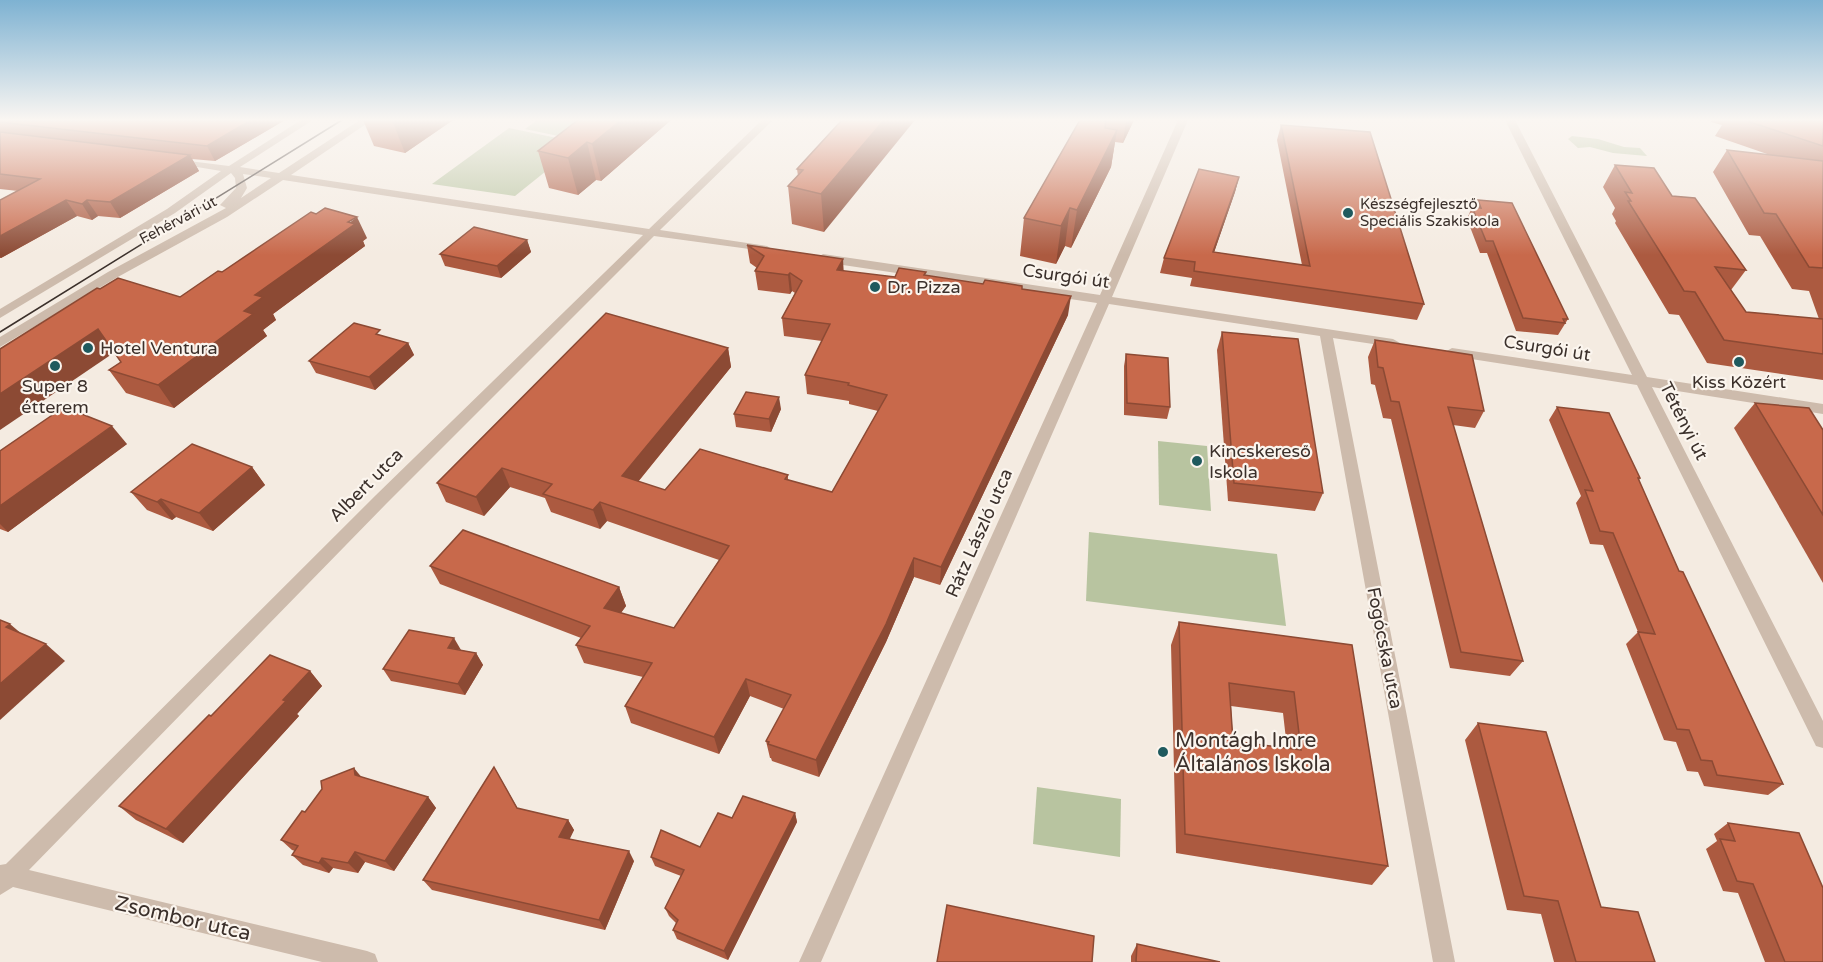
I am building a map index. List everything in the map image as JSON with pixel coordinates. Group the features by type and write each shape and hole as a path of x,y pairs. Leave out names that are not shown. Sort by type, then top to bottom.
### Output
{"street":[{"path":"208,165 776,251"},
{"name":"Fehérvári út","path":"0,314 171,211 237,165"},
{"name":"Fehérvári út","path":"0,343 76,295 223,215 300,165"},
{"name":"Albert utca","path":"3,878 311,568 721,165"},
{"name":"Rátz László utca","path":"810,962 861,840 1106,300 1164,165"},
{"name":"Tétényi út","path":"1533,165 1823,740"},
{"path":"163,246 231,202 240,193 242,176 232,168"},
{"name":"Csurgói út","path":"809,256 1404,345"},
{"name":"Fogócska utca","path":"1326,333 1444,962"},
{"name":"Csurgói út","path":"1439,350 1823,409"},
{"name":"Zsombor utca","path":"3,878 367,962"}],"green space":[{"path":"458,165 554,165 515,196 432,184"},
{"path":"1158,441 1207,446 1211,511 1159,505"},
{"path":"1089,532 1277,554 1286,626 1086,601"},
{"path":"1037,787 1121,799 1120,857 1033,844"}],"building":[{"path":"0,165 173,165 110,202 87,200 82,204 66,200 0,236 0,200 40,179 0,174"},
{"path":"801,165 846,165 821,194 788,186 803,170 797,169"},
{"path":"1054,165 1100,165 1077,210 1070,208 1061,226 1024,218"},
{"path":"1289,165 1380,165 1424,304 1194,271 1195,262 1164,258 1199,169 1239,177 1213,252 1310,266"},
{"path":"1615,165 1654,168 1672,196 1695,198 1746,270 1715,267 1746,312 1823,319 1823,354 1724,340 1695,292 1684,291 1628,201 1631,201 1625,192 1632,193"},
{"path":"1736,165 1823,165 1823,268 1809,267 1776,214 1764,213"},
{"path":"1478,200 1512,203 1568,319 1563,319 1565,323 1523,318 1493,241 1486,241 1472,207 1481,208"},
{"path":"325,208 357,217 348,222 355,224 255,295 263,297 244,311 253,314 158,385 109,370 121,362 98,329 0,394 0,349 97,288 100,289 118,278 180,297 218,271 222,272 311,212 316,214"},
{"path":"474,227 527,240 497,266 440,254"},
{"path":"747,245 843,259 837,270 895,277 899,268 926,272 924,275 983,284 985,280 1022,286 1022,289 1071,296 941,567 914,558 886,624 816,760 768,744 769,742 766,741 791,695 746,679 714,737 625,706 652,663 576,645 590,626 430,566 463,530 619,587 604,608 674,628 729,546 600,502 593,510 543,494 552,484 502,468 476,497 437,483 606,313 728,348 622,476 665,490 700,449 788,475 785,479 832,492 887,395 848,385 849,383 805,375 830,324 782,318 802,281 790,273 788,275 755,271 764,256"},
{"path":"354,323 380,330 376,334 408,343 369,377 309,361"},
{"path":"1222,332 1298,339 1323,493 1234,483"},
{"path":"1375,340 1472,355 1484,411 1448,407 1523,661 1461,652 1399,402 1391,401 1383,368 1378,367"},
{"path":"1126,354 1168,358 1170,407 1127,403"},
{"path":"746,392 779,397 769,419 734,414"},
{"path":"1755,403 1809,408 1823,430 1823,515"},
{"path":"64,407 112,426 0,506 0,451"},
{"path":"1557,407 1609,413 1640,478 1638,478 1679,571 1683,572 1783,784 1717,775 1712,761 1701,760 1689,730 1677,729 1638,632 1655,634 1613,533 1600,531 1585,490 1593,491"},
{"path":"192,444 252,467 199,513 161,499 157,502 131,492"},
{"path":"0,620 10,624 6,627 46,644 0,684"},
{"path":"1179,622 1352,645 1388,866 1185,834","holes":["1229,683 1294,692 1301,750 1233,741"]},
{"path":"409,630 454,638 448,648 476,653 458,684 383,669"},
{"path":"270,655 310,671 283,700 286,701 166,829 119,806 209,715 211,716"},
{"path":"1478,723 1546,732 1601,907 1638,912 1655,962 1576,962 1558,901 1524,896"},
{"path":"494,767 517,808 568,820 559,837 629,851 599,920 423,880"},
{"path":"354,768 355,775 428,797 385,861 355,852 348,863 322,858 319,863 292,855 298,846 281,840 302,811 305,812 322,789 321,781"},
{"path":"743,796 795,813 724,951 673,930 678,920 665,908 684,870 651,857 661,830 700,847 718,813 732,818"},
{"path":"1728,823 1799,833 1823,888 1823,962 1785,962 1753,884 1737,881 1720,839 1735,841"},
{"path":"947,905 1094,936 1092,962 937,962"},
{"path":"1137,944 1220,962 1136,962"}],"tram line":[{"path":"0,332 270,165"}],"place":[{"name":"Készségfejlesztő Speciális Szakiskola","path":"1348,213"},
{"name":"Dr. Pizza","path":"875,287"},
{"name":"Hotel Ventura","path":"88,348"},
{"name":"Kiss Közért","path":"1739,362"},
{"name":"Super 8 étterem","path":"55,366"},
{"name":"Kincskereső Iskola","path":"1197,461"},
{"name":"Montágh Imre Általános Iskola","path":"1163,752"}]}
